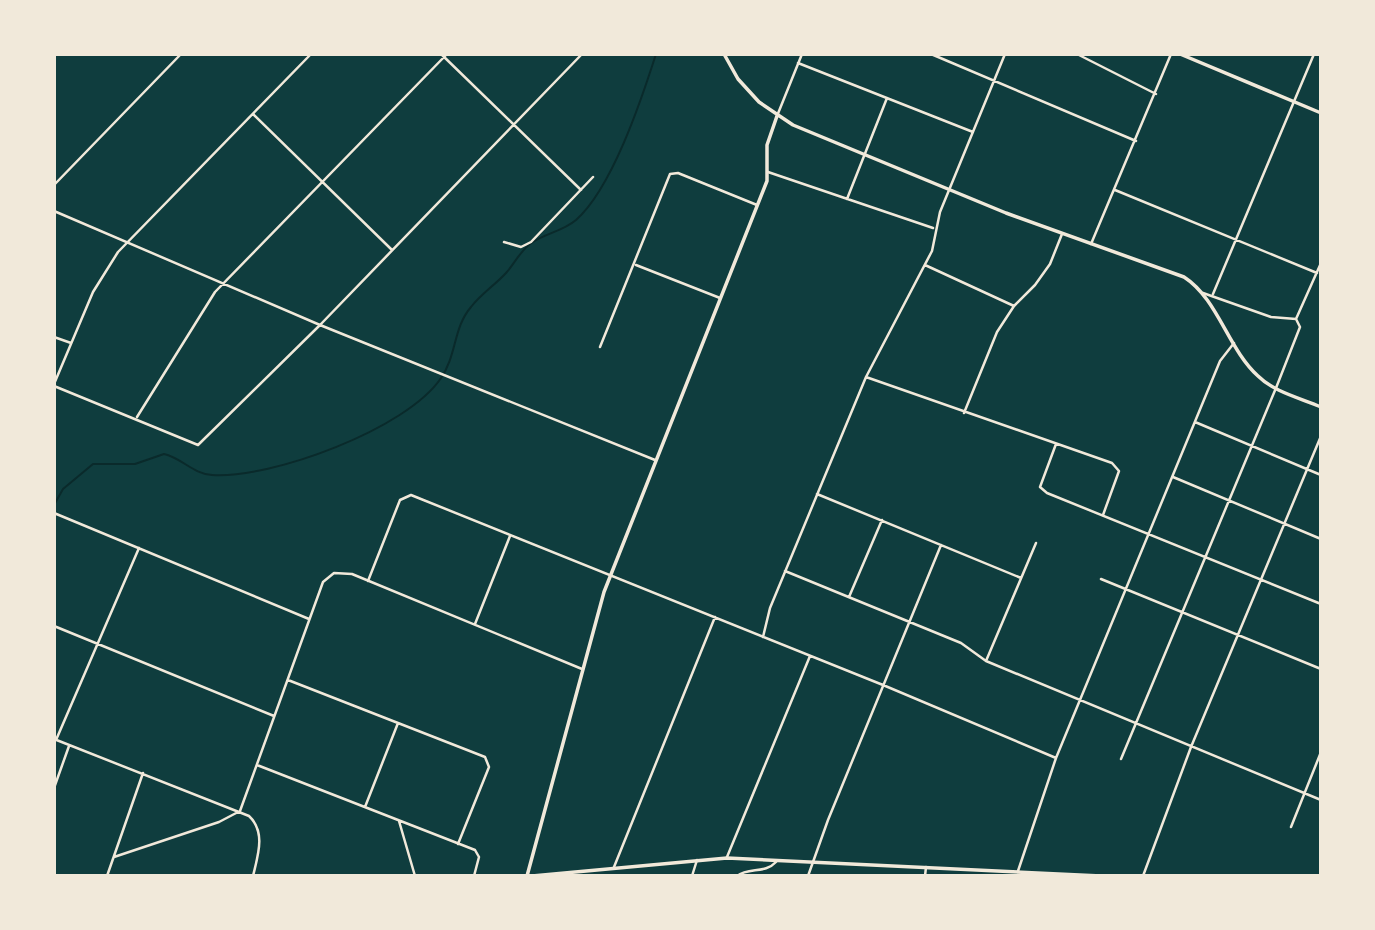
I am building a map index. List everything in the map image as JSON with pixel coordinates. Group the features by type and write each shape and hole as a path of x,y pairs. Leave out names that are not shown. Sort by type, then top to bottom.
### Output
{"street":[{"path":"54,185 181,54"},
{"path":"311,54 127,242 100,278 54,385 198,445 320,325 582,54"},
{"path":"724,54 738,79 777,116 950,190 1062,234 1178,274 1200,292 1259,377 1276,388 1321,407"},
{"path":"802,54 767,145 768,172 757,205 610,576 582,669 529,876 586,873 614,867 727,858 1101,876"},
{"path":"931,54 1136,141"},
{"path":"763,637 763,628 785,571 866,377 906,295 925,265 934,242 935,229 1005,54"},
{"path":"1077,54 1156,94"},
{"path":"1090,244 1171,54"},
{"path":"1180,54 1321,113"},
{"path":"1213,294 1314,54"},
{"path":"136,419 223,284 444,55 512,125 581,190"},
{"path":"798,63 974,132"},
{"path":"847,200 887,98"},
{"path":"253,114 392,250"},
{"path":"768,172 935,229"},
{"path":"600,347 673,173 757,205"},
{"path":"505,242 521,247 531,243 593,177"},
{"path":"1115,190 1317,273"},
{"path":"54,211 320,325 655,460"},
{"path":"964,413 997,332 1014,306 1035,285 1049,264 1062,234"},
{"path":"1296,319 1321,263"},
{"path":"634,264 720,298"},
{"path":"925,265 1014,306"},
{"path":"1200,292 1213,294 1270,317 1296,319"},
{"path":"1121,759 1276,388 1300,327 1296,319"},
{"path":"54,337 71,344"},
{"path":"1018,871 1055,758 1225,352 1234,343"},
{"path":"866,377 1112,463 1117,468 1117,480 1103,515"},
{"path":"1195,422 1321,475"},
{"path":"1143,876 1191,747 1321,436"},
{"path":"1056,444 1041,490 1321,604"},
{"path":"1173,477 1321,539"},
{"path":"817,494 1021,578"},
{"path":"368,581 400,500 405,496 715,617 1055,758"},
{"path":"54,513 309,619"},
{"path":"849,597 882,520"},
{"path":"475,625 510,537"},
{"path":"986,661 1036,543"},
{"path":"808,876 941,545"},
{"path":"138,548 55,740 252,818 260,831 253,876"},
{"path":"114,857 219,822 240,811 324,580 339,571 582,669"},
{"path":"785,571 961,643 986,661 1321,800"},
{"path":"1101,579 1321,669"},
{"path":"614,867 715,617"},
{"path":"54,626 274,716"},
{"path":"727,858 810,656"},
{"path":"287,679 483,756 488,762 458,844"},
{"path":"365,807 398,723"},
{"path":"54,788 69,746"},
{"path":"1291,827 1321,752"},
{"path":"257,765 458,844 479,855 474,876"},
{"path":"107,876 143,773"},
{"path":"399,821 415,876"},
{"path":"737,876 741,872 769,869 778,859"},
{"path":"692,876 697,860"},
{"path":"925,876 926,867"}],"waterway":[{"path":"54,505 63,489 93,464 135,464 164,454 205,474 237,474 268,469 301,460 369,432 424,397 446,369 461,324 475,302 506,273 529,245 576,220 602,187 624,143 656,54"}]}
